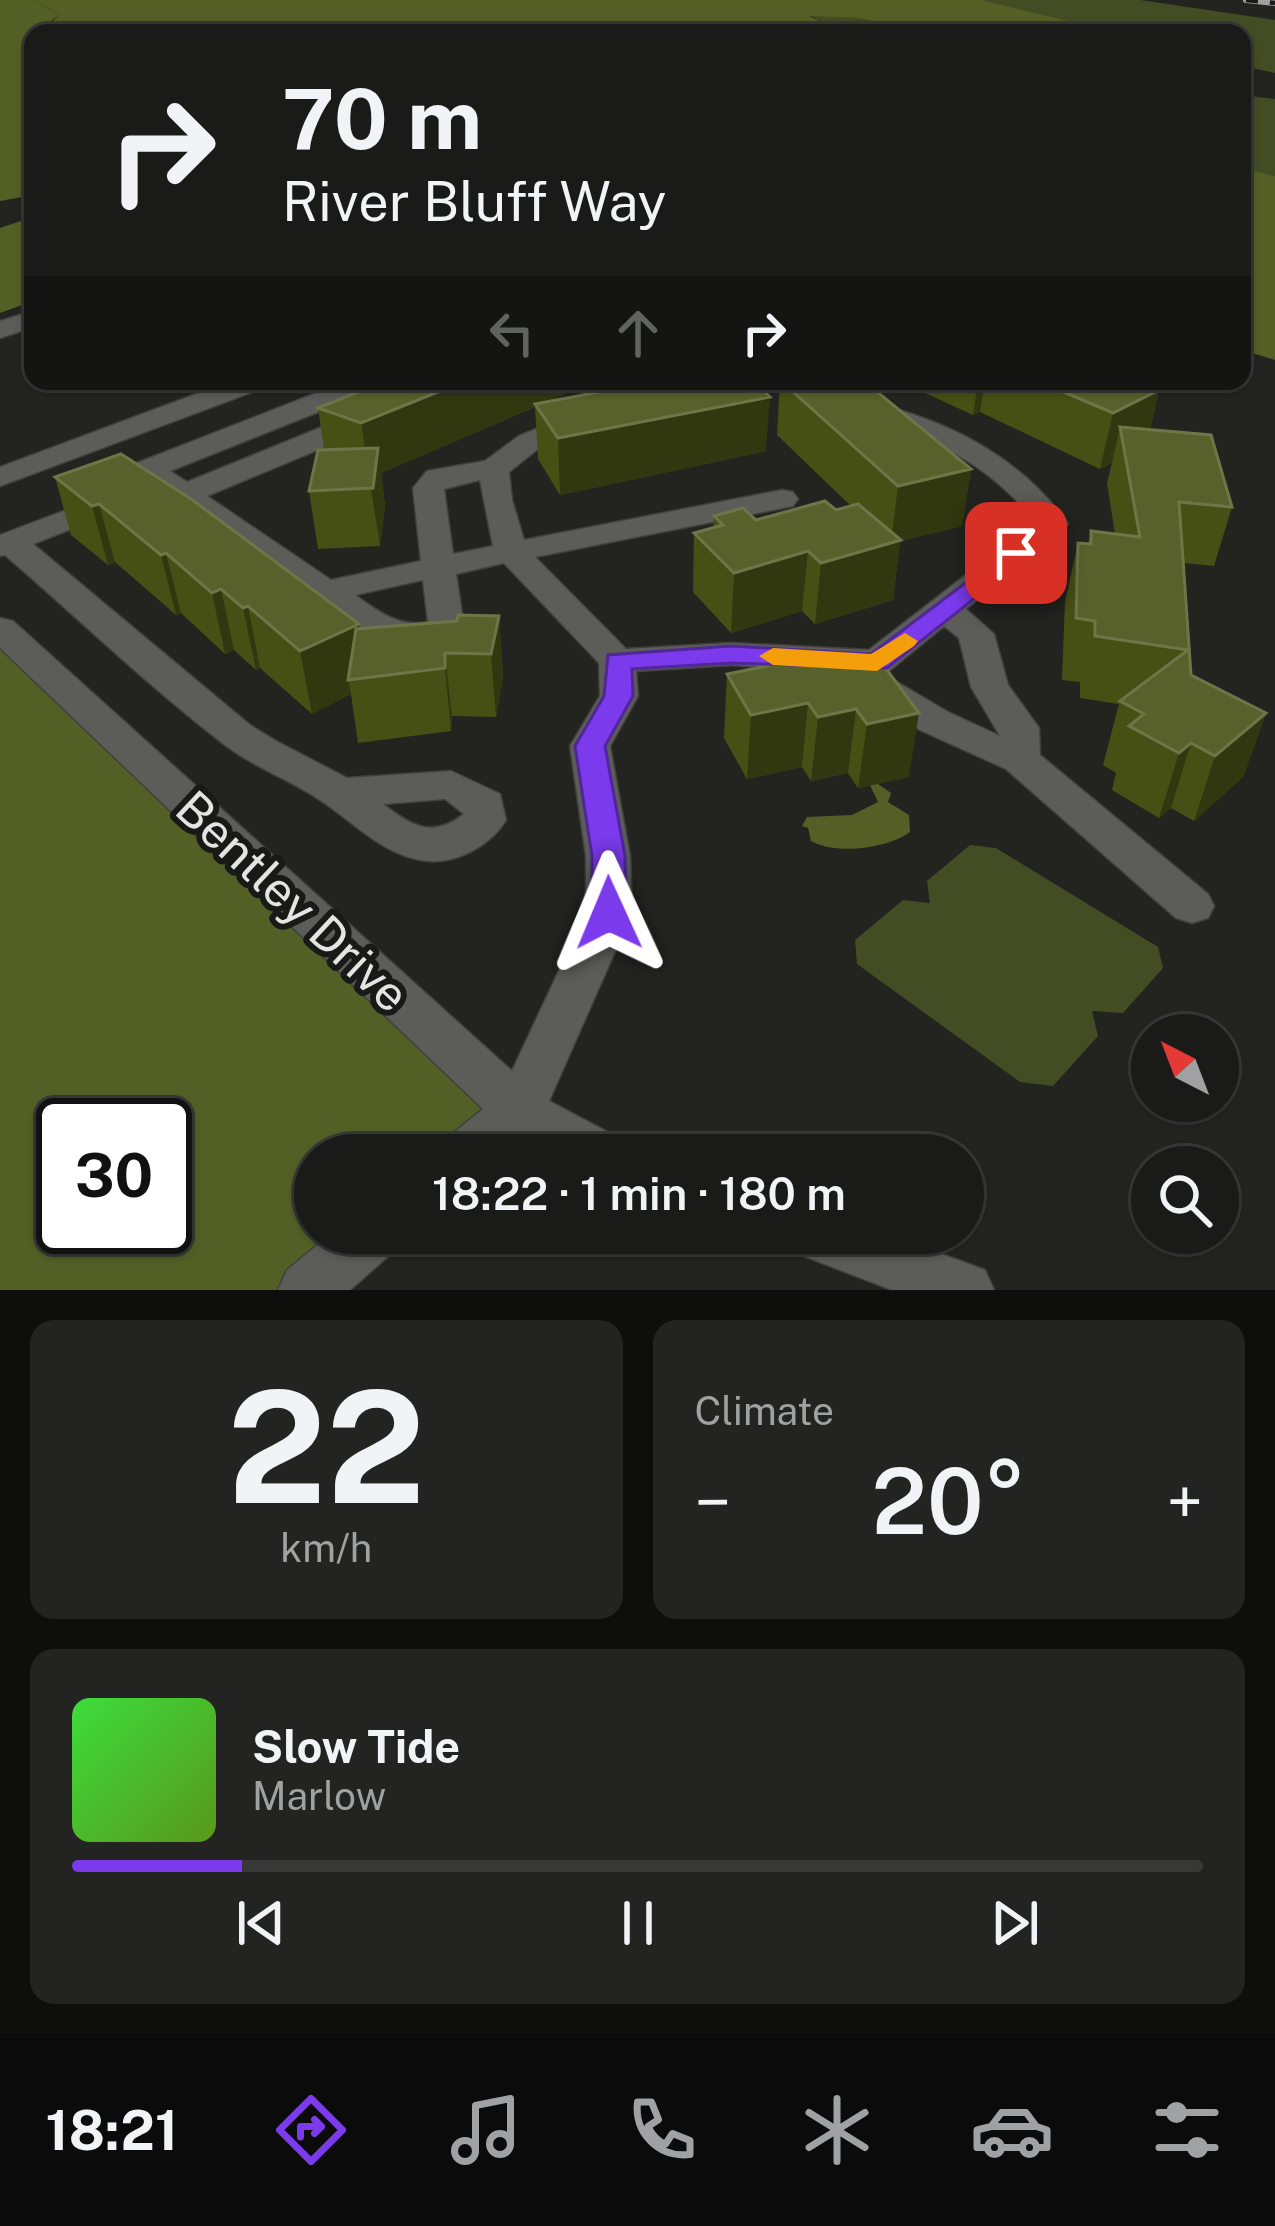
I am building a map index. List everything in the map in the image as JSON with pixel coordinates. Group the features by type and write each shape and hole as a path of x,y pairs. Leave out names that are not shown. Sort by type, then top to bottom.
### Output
{"street":[{"path":"0,477 232,390"},
{"path":"166,482 353,390"},
{"path":"340,794 236,734 5,544 166,482 433,390"},
{"path":"597,390 629,405"},
{"path":"166,482 400,638 427,636 446,627 428,488 438,477 494,469 529,442 587,417 629,405 673,403"},
{"path":"617,661 731,655 877,662 1052,524 1034,495 986,461 896,417 850,407"},
{"path":"491,1134 519,1110 609,913 608,856 590,746 619,696 617,661 511,552 496,500 494,469"},
{"path":"325,591 782,499"},
{"path":"944,609 976,634 989,687 1020,728 1020,760"},
{"name":"Bentley Drive","path":"0,628 519,1110 562,1134"},
{"path":"877,662 874,682 934,721 1020,760 1192,906"},
{"path":"307,1290 349,1254"},
{"path":"868,1254 965,1290"}],"shaded area":[{"path":"0,0 34,0 60,15 46,24 24,24 24,197 0,201"},
{"path":"34,0 981,0 1081,24 888,24 809,16 827,24 49,24 60,15"},
{"path":"971,0 1140,0 1275,20 1275,73 1251,68 1251,24 1081,24 985,1 912,24 828,24 808,15 859,18"},
{"path":"1251,96 1275,99 1275,176 1251,169"},
{"path":"1251,169 1275,176 1275,360 1251,353"},
{"path":"24,220 24,304 0,313 0,228"},
{"path":"0,629 519,1110 491,1134 294,1134 294,1254 349,1254 307,1290 0,1290"},
{"path":"878,784 891,793 888,802 909,815 910,832 888,843 861,848 833,848 811,841 808,828 802,826 807,817 852,815 878,802 870,785"},
{"path":"970,845 996,848 1158,947 1163,968 1123,1013 1092,1011 1098,1036 1053,1086 1020,1082 857,964 855,940 903,900 930,903 927,881"}],"building":[{"path":"363,390 443,390 361,423 318,408"},
{"path":"609,390 763,390 770,397 558,438 535,404"},
{"path":"791,390 875,390 971,469 898,486"},
{"path":"1059,390 1159,390 1113,413"},
{"path":"1120,427 1211,435 1232,507 1179,502 1191,675 1266,713 1215,756 1191,743 1179,753 1129,726 1144,714 1120,701 1188,650 1095,636 1095,621 1076,618 1078,543 1091,544 1091,531 1140,537"},
{"path":"378,448 373,488 309,491 318,450"},
{"path":"121,454 191,499 359,624 300,651 248,606 243,608 221,589 212,593 166,553 161,555 99,504 92,506 55,477"},
{"path":"825,501 836,510 858,504 901,540 821,563 808,551 734,573 694,533 723,525 714,516 743,508 756,520"},
{"path":"458,615 499,616 491,654 445,653 445,668 348,680 356,629 457,621"},
{"path":"837,652 848,668 881,662 919,713 867,724 856,709 818,717 808,703 751,715 727,674"}],"railway":[{"path":"1246,0 1275,3"}],"slow traffic":[{"path":"773,656 877,662 905,641"}],"route":[{"path":"609,913 608,856 590,746 619,696 617,661 731,655 877,662 1016,553"}]}
